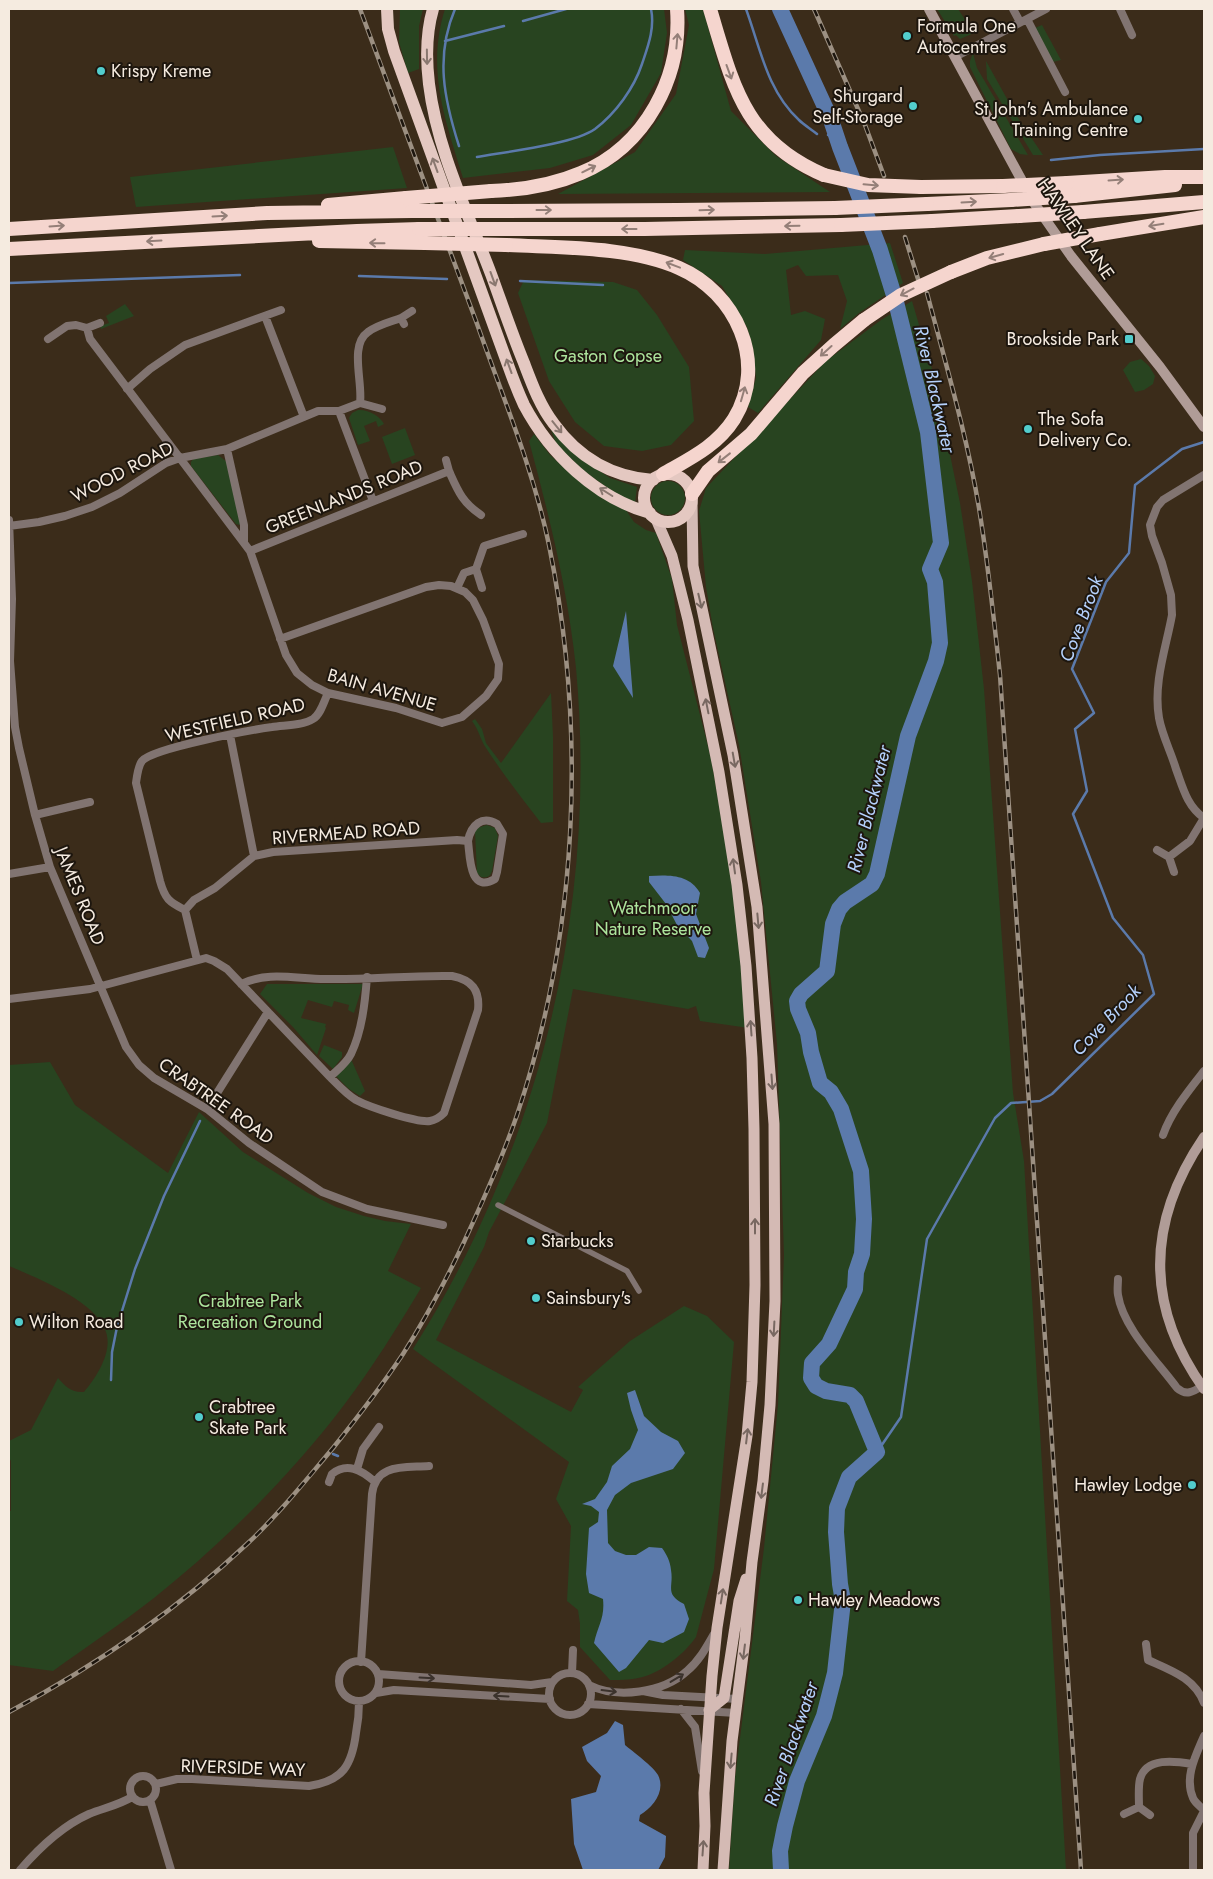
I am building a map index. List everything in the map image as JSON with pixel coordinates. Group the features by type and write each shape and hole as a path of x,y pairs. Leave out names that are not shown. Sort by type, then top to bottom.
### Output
{"highway":[{"path":"387,9 388,29 394,52 524,404 551,445 582,475 626,504 668,522 681,518 686,514 692,498 708,470 751,434 803,373 834,344 864,320 901,295 987,258 1044,244 1204,217"},
{"path":"433,9 429,27 427,53 429,84 436,122 452,171 532,385 554,424 581,452 601,466 631,477 658,477 670,474 682,478 687,482 692,498"},
{"path":"267,213 344,203 550,183 581,173 610,157 632,138 654,109 669,77 678,37 676,9"},
{"path":"710,9 730,75 747,112 777,148 793,160 824,175 868,185 922,187 1003,186 1070,190 1204,182"},
{"path":"9,229 267,213 835,208 927,204 1011,200 1165,177 1204,177"},
{"path":"9,249 419,229 645,229 841,226 1082,212 1204,202"},
{"path":"220,238 506,245 590,250 658,260 678,267 695,276 711,288 729,307 743,334 747,379 740,407 728,426 706,449 648,484 644,496 646,508 653,516"}],"main road":[{"name":"HAWLEY LANE","path":"929,9 1034,203 1204,426"},
{"path":"692,498 693,566 733,755 757,907 774,1124 775,1301 770,1405 764,1481 752,1562 729,1778 723,1870"},
{"path":"653,516 668,544 704,691 737,885 752,1042 755,1285 752,1382 747,1436 717,1628 710,1697 704,1793 703,1870"},
{"path":"1203,1388 1183,1353 1170,1324 1162,1297 1160,1267 1162,1236 1170,1204 1184,1171 1204,1137"},
{"path":"709,1710 724,1698 739,1601 752,1562"}],"street":[{"path":"1013,9 1023,20 1065,92"},
{"path":"955,57 1046,9"},
{"path":"1120,9 1132,34"},
{"path":"127,388 150,369 185,345 281,310"},
{"path":"385,410 360,403 361,389 357,349 366,332 402,321 412,311"},
{"path":"265,316 304,417"},
{"path":"48,339 66,326 76,325 87,328 100,323"},
{"name":"BAIN AVENUE","path":"87,328 90,338 250,551 286,655 297,673 312,685 328,693 396,708 442,723 462,717 486,696 498,680 499,664 476,604 468,595 457,588"},
{"name":"WOOD ROAD","path":"9,526 56,518 92,507 120,493 166,463 180,458 227,449 318,411 339,411 360,403"},
{"path":"339,411 373,501"},
{"name":"BAIN AVENUE","path":"227,449 244,525 244,542"},
{"name":"GREENLANDS ROAD","path":"446,460 461,496 469,507 481,515"},
{"name":"GREENLANDS ROAD","path":"250,551 450,471"},
{"path":"1169,857 1190,841 1204,818 1185,796 1159,718 1157,694 1172,615 1172,606 1165,572 1150,525 1157,507 1163,500 1204,475"},
{"name":"JAMES ROAD","path":"9,520 12,599 10,661 15,727 35,815 50,867 100,986"},
{"path":"482,588 476,570 484,546 522,534"},
{"path":"280,639 426,587 439,585 457,588 464,574 476,570"},
{"name":"WESTFIELD ROAD","path":"185,910 170,902 164,893 136,783 142,761 151,754 230,735 307,722 318,715 328,693"},
{"path":"230,735 254,856"},
{"path":"35,815 90,802"},
{"path":"487,820 498,824 503,834 495,879 485,883 475,878 472,872 468,841 470,832 479,821 487,820"},
{"name":"RIVERMEAD ROAD","path":"185,910 194,900 240,870 254,856 273,852 457,840 468,841"},
{"path":"1157,850 1169,857 1174,872"},
{"path":"9,874 50,867"},
{"path":"185,910 197,960"},
{"path":"9,999 78,991 206,958 227,970 330,1077 346,1093 358,1101 419,1121 438,1118 444,1113 478,1013 479,999 476,990 468,981 452,976 326,979 269,976 254,978 241,984"},
{"path":"330,1077 351,1054 365,1008 367,978"},
{"name":"CRABTREE ROAD","path":"100,986 126,1047 139,1065 154,1078 208,1110 249,1143 322,1192 366,1209 444,1225"},
{"path":"208,1110 268,1012"},
{"path":"1163,1135 1166,1126 1185,1096 1204,1071"},
{"path":"498,1205 628,1271 640,1291"},
{"path":"1118,1279 1118,1294 1123,1312 1140,1341 1182,1392 1187,1394 1203,1388"},
{"path":"357,1469 363,1449 378,1427"},
{"path":"361,1662 374,1481 383,1472 394,1469 429,1466"},
{"path":"329,1482 332,1474 344,1468 357,1469 374,1481"},
{"path":"589,1685 608,1692 621,1692 641,1690 670,1682 687,1672 703,1654 717,1628"},
{"path":"1146,1644 1148,1660 1184,1677 1203,1698"},
{"path":"572,1673 573,1650"},
{"path":"376,1693 379,1687 378,1674 370,1664 358,1661 346,1666 340,1674 339,1683 341,1691 347,1698 359,1702 365,1701 376,1693 394,1690 550,1699"},
{"path":"378,1674 532,1686 552,1682 562,1675 572,1673 584,1679 589,1685 591,1696 588,1704 583,1710 571,1715 562,1713 554,1708 550,1699 549,1690 552,1682"},
{"path":"641,1690 663,1695 738,1699"},
{"name":"RIVERSIDE WAY","path":"156,1784 177,1779 310,1786 327,1782 341,1773 353,1756 359,1702"},
{"path":"588,1704 736,1713"},
{"path":"681,1709 692,1721 697,1732 704,1793"},
{"path":"1193,1870 1193,1834 1204,1811 1194,1799 1190,1780 1192,1764 1204,1736"},
{"path":"1139,1807 1140,1779 1145,1770 1155,1764 1172,1760 1192,1764"},
{"path":"144,1776 151,1778 156,1784 156,1791 150,1800 142,1802 132,1797 130,1785 135,1779 144,1776"},
{"path":"20,1870 58,1833 74,1822 118,1805 132,1797"},
{"path":"150,1800 171,1870"},
{"path":"1124,1814 1139,1807"},
{"path":"1139,1807 1150,1815"}],"green space":[{"path":"400,9 423,9 419,26 419,69 408,73 399,42"},
{"path":"445,9 664,9 667,33 661,73 631,125 593,155 550,168 463,178 440,94 437,52"},
{"path":"685,9 703,9 731,111 776,156 830,192 558,194 635,152 676,94 689,25"},
{"path":"937,9 958,9 974,33 960,39 956,35 954,36"},
{"path":"1042,25 1061,60 1053,62 1035,28"},
{"path":"973,53 977,68 1028,155 1020,154 1011,149 970,67"},
{"path":"986,61 1016,115 1043,155 1033,155 987,79"},
{"path":"393,147 407,188 136,207 130,177"},
{"path":"890,243 903,283 859,313 840,329 847,301 838,275 806,276 798,265 786,270 791,315 805,311 825,319 821,340 758,413 748,407 756,378 753,350 747,327 722,286 683,260 685,250 765,254"},
{"name":"Gaston Copse","path":"524,280 613,282 637,290 657,315 689,367 694,421 671,445 642,451 604,446 575,422 549,381 518,293"},
{"name":"Hawley Meadows","path":"912,301 932,369 960,503 972,581 984,689 1013,1093 1024,1161 1066,1870 729,1870 735,1778 764,1548 778,1405 784,1255 777,1044 761,882 739,745 713,628 706,587 699,511 706,488 826,361 881,320"},
{"path":"125,304 134,316 101,329 100,326 109,323 106,316"},
{"path":"1141,359 1149,366 1155,376 1153,384 1144,390 1135,392 1123,370 1130,362"},
{"path":"358,410 373,414 380,418 384,424 378,427 376,421 364,426 370,441 358,445 349,418 352,413"},
{"path":"405,428 415,455 392,464 382,437"},
{"path":"551,429 579,457 610,478 637,487 635,503 612,491 584,471 556,444"},
{"name":"Watchmoor Nature Reserve","path":"534,434 550,455 571,474 626,510 634,522 646,530 656,533 672,579 677,625 711,758 733,887 749,1028 700,1021 696,1006 688,1009 573,989 547,1123 489,1232 484,1247 436,1340 571,1412 583,1390 578,1387 630,1341 684,1306 707,1316 734,1342 714,1569 696,1637 680,1655 660,1670 646,1676 628,1680 610,1680 580,1647 578,1610 567,1601 571,1526 556,1499 569,1462 413,1349 457,1272 495,1191 526,1108 550,1022 568,935 578,847 581,757 576,668 573,639 557,553 529,441"},
{"path":"218,455 227,462 240,525 236,524 191,466 193,459"},
{"path":"668,481 680,486 685,498 680,510 668,515 656,510 651,498 656,486"},
{"path":"551,693 553,822 541,823 492,758 472,721 475,719 482,729 486,743 501,763"},
{"path":"487,825 495,828 498,836 492,871 489,876 481,877 477,873 475,831 477,828"},
{"path":"267,984 363,984 354,1013 348,1010 349,1005 334,1001 332,1007 308,1000 301,1018 326,1024 317,1055 293,1027 260,994"},
{"path":"324,1045 342,1052 342,1057 333,1069 319,1056"},
{"path":"351,1059 365,1091 360,1096 349,1089 335,1075"},
{"name":"Crabtree Park Recreation Ground","path":"50,1062 75,1105 168,1173 199,1112 243,1152 308,1193 336,1207 364,1216 411,1224 388,1271 421,1288 384,1348 344,1405 279,1483 231,1531 180,1577 53,1671 9,1665 9,1511 11,1511 11,1461 9,1458 9,1441 31,1430 58,1378 70,1389 76,1392 84,1392 102,1364 108,1340 100,1321 91,1310 64,1292 9,1266 9,1065"}],"water":[{"path":"626,611 633,698 613,666"},
{"path":"649,876 671,876 684,879 690,882 700,893 696,914 709,948 705,958 698,957 692,941 677,925 666,904 649,882"},
{"path":"635,1390 644,1416 661,1432 678,1441 685,1453 673,1469 631,1483 615,1495 607,1510 608,1543 615,1551 626,1555 636,1555 649,1547 662,1548 671,1567 672,1593 674,1597 684,1604 689,1619 684,1632 663,1643 649,1640 626,1668 619,1672 594,1643 602,1617 603,1599 589,1593 586,1574 589,1528 598,1522 599,1512 591,1506 582,1504 595,1499 607,1482 612,1466 630,1449 638,1430 627,1393"},
{"path":"615,1721 623,1725 625,1745 652,1768 660,1781 657,1798 640,1815 639,1821 666,1836 665,1857 658,1870 583,1870 574,1844 571,1799 596,1792 601,1776 587,1761 582,1747 607,1733"}],"waterway":[{"path":"455,9 445,44 444,78 449,111 459,146"},
{"path":"523,21 566,9"},
{"path":"477,157 539,147 572,139 595,129 603,123 623,100 639,73 650,37 651,9"},
{"path":"746,9 766,68 779,96 799,120 817,134"},
{"name":"River Blackwater","path":"780,9 831,120 880,250 896,302 928,432 941,543 930,569 935,582 940,643 936,661 908,736 877,874 872,884 845,902 839,909 833,924 827,971 801,994 797,1001 798,1009 808,1033 811,1052 820,1083 831,1092 841,1109 861,1171 864,1219 862,1254 856,1272 855,1289 829,1344 812,1363 811,1378 816,1386 826,1391 850,1395 856,1401 877,1452 849,1477 837,1508 836,1532 843,1601 835,1673 824,1716 797,1781 780,1851 781,1870"},
{"path":"445,41 504,26"},
{"name":"River Blackwater","path":"828,135 836,134"},
{"path":"1051,160 1204,149"},
{"path":"9,283 240,275"},
{"path":"359,276 447,279"},
{"path":"520,281 603,285"},
{"name":"Cove Brook","path":"877,1452 901,1417 927,1239 995,1118 1011,1103 1040,1101 1052,1094 1154,994 1143,955 1113,918 1073,814 1087,791 1075,729 1094,713 1072,669 1106,582 1129,553 1135,485 1182,449 1204,442"},
{"path":"111,1380 112,1352 117,1327 135,1269 164,1196 200,1121"},
{"path":"333,1454 338,1456"}],"railway":[{"path":"9,1712 104,1656 164,1614 221,1568 281,1509 333,1448 378,1390 420,1327 464,1242 492,1180 517,1115 537,1046 553,976 564,904 570,832 572,760 569,688 561,616 549,545 534,488 516,432 360,9"},
{"path":"814,9 865,125 884,176"},
{"path":"905,237 918,279"},
{"path":"927,293 956,401 974,481 988,570 1000,675 1081,1870"}],"place":[{"name":"Formula One Autocentres","path":"907,36"},
{"name":"Krispy Kreme","path":"101,71"},
{"name":"Shurgard Self-Storage","path":"913,106"},
{"name":"St John's Ambulance Training Centre","path":"1138,119"},
{"name":"Brookside Park","path":"1129,339"},
{"name":"The Sofa Delivery Co.","path":"1028,429"},
{"name":"Starbucks","path":"531,1241"},
{"name":"Sainsbury's","path":"536,1298"},
{"name":"Wilton Road","path":"19,1322"},
{"name":"Crabtree Skate Park","path":"199,1417"},
{"name":"Hawley Lodge","path":"1192,1485"},
{"name":"Hawley Meadows","path":"798,1600"}]}
